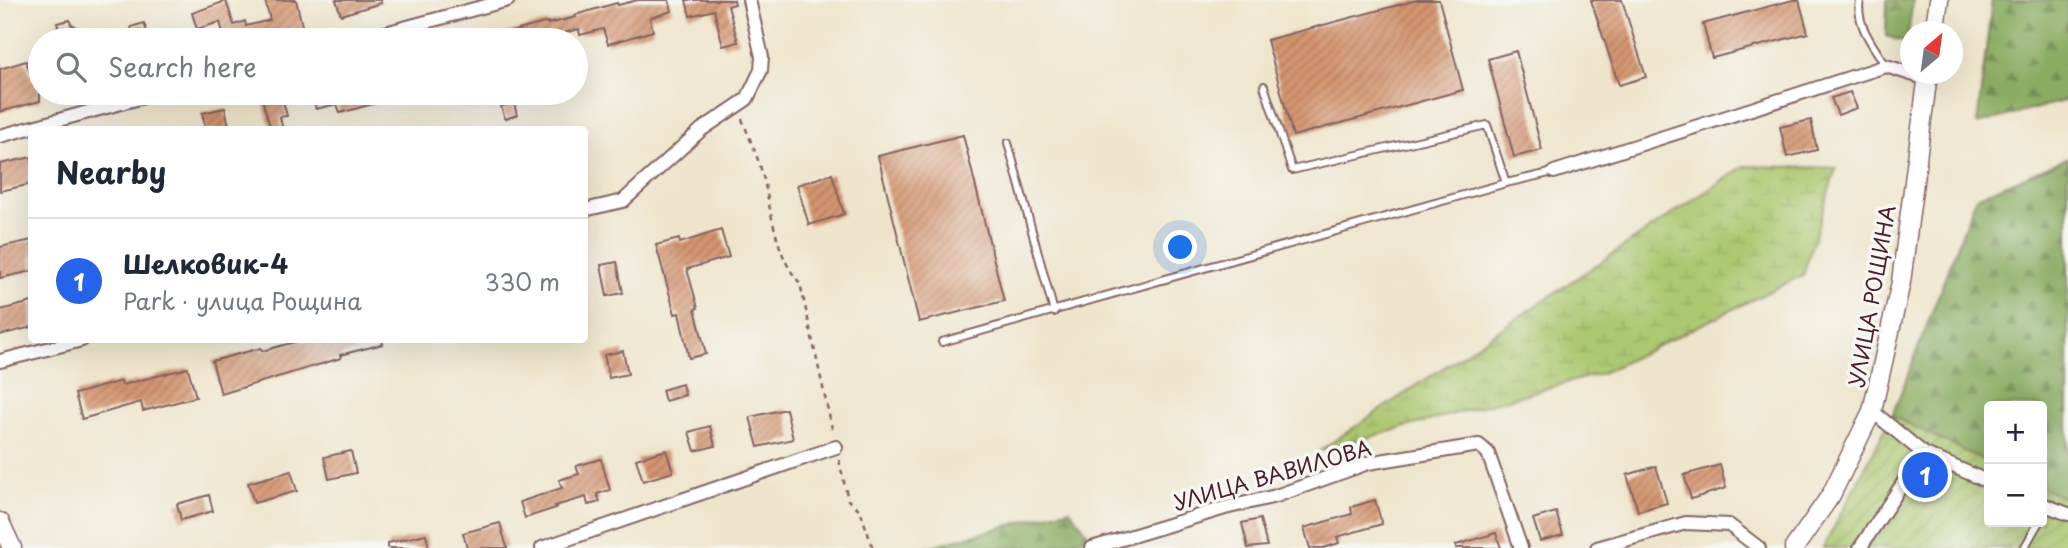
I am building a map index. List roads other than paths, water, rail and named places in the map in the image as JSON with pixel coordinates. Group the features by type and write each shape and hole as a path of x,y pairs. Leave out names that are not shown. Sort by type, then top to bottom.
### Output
{"street":[{"path":"404,28 508,0"},
{"path":"588,210 623,201 701,131 747,99 761,70 761,57 749,0"},
{"path":"1936,21 1939,0"},
{"path":"1554,172 1886,66 1900,69"},
{"name":"УЛИЦА РОЩИНА","path":"1794,548 1831,495 1872,411 1901,282 1927,84"},
{"path":"37,126 114,105"},
{"path":"0,136 28,128"},
{"path":"0,360 70,343"},
{"path":"1872,411 1923,453 1984,480"},
{"name":"УЛИЦА ВАВИЛОВА","path":"1092,548 1276,496 1368,463 1479,445 1488,453 1521,548"},
{"path":"542,548 836,447"},
{"path":"1860,548 1923,453"},
{"path":"2047,510 2068,514"},
{"path":"0,522 12,548"},
{"path":"1597,548 1686,523 1728,525 1759,548"}],"lane":[{"path":"1860,0 1861,26 1886,66"},
{"path":"1264,86 1292,170 1488,125 1506,183"},
{"path":"1008,143 1054,312"},
{"path":"942,342 1506,183 1554,172"},
{"path":"2024,548 2036,527"}],"place":[{"name":"Шелковик-4","path":"1925,475"}]}
